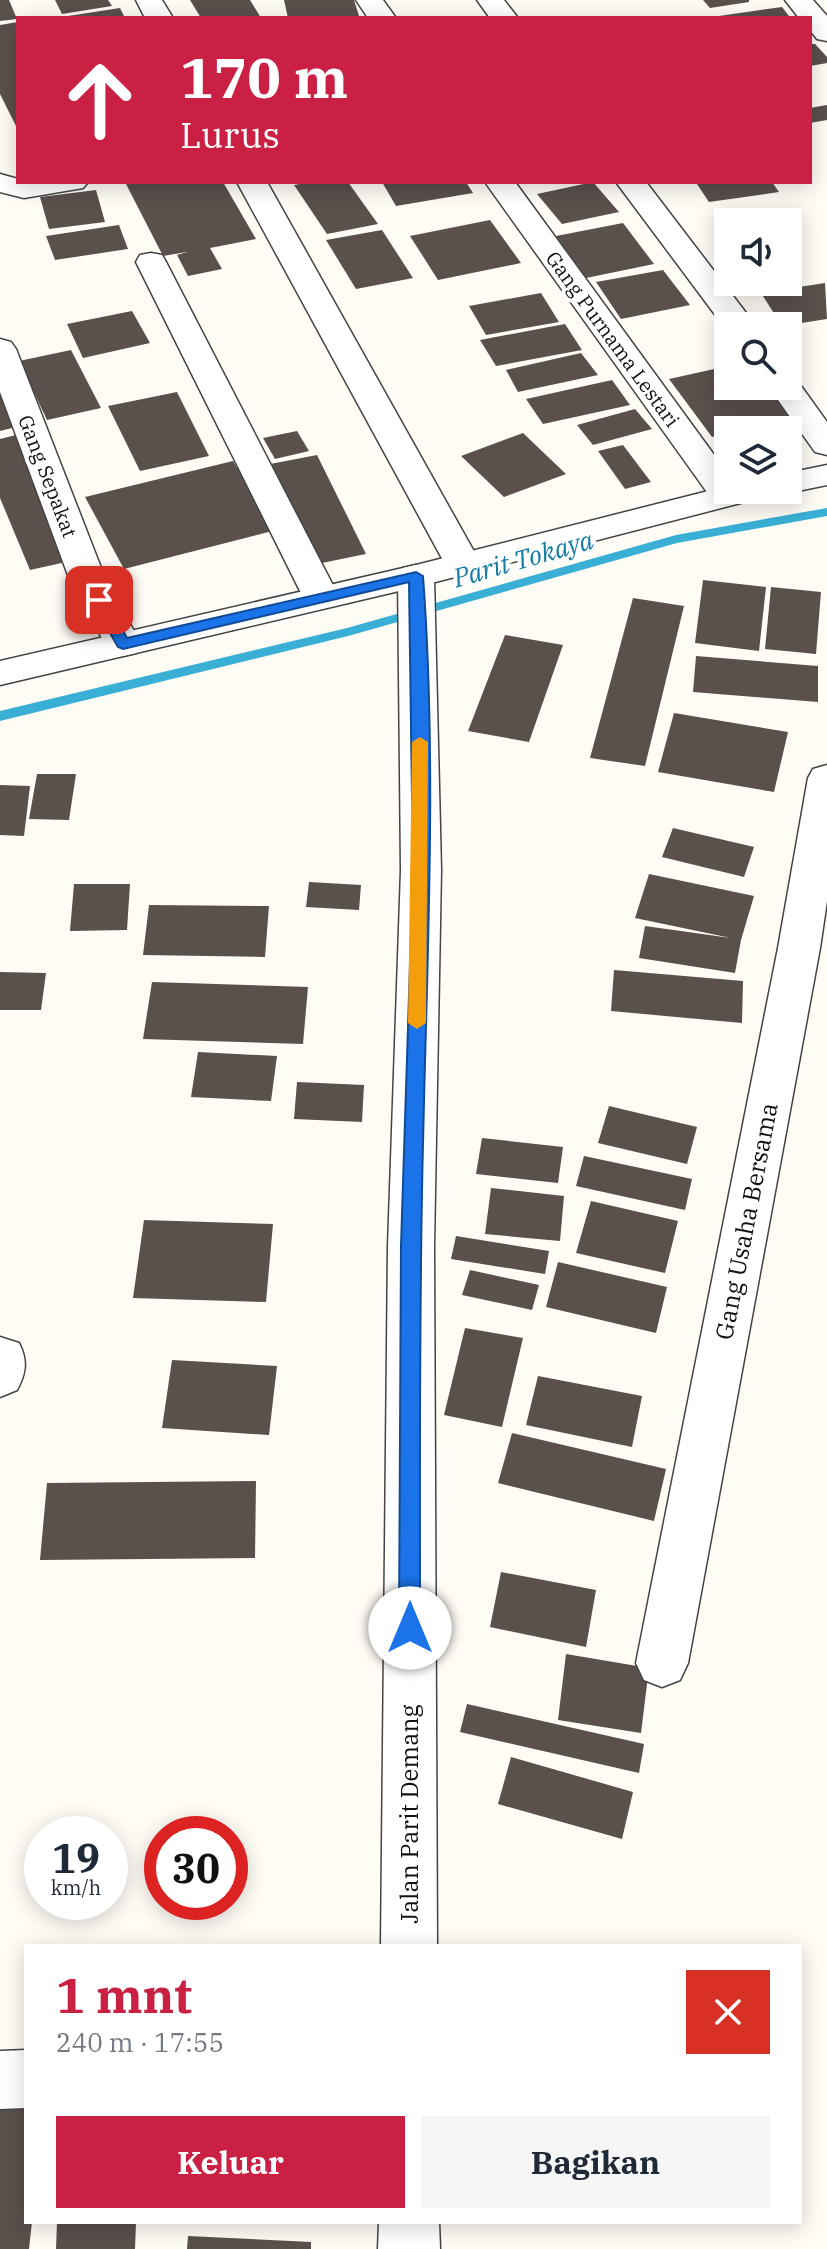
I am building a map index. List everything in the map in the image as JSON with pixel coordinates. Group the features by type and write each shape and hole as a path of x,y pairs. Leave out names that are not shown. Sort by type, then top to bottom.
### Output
{"street":[{"path":"490,0 502,16"},
{"path":"798,0 827,33"},
{"path":"0,183 31,189 61,184"},
{"path":"253,184 463,564"},
{"name":"Gang Purnama Lestari","path":"502,184 714,460"},
{"path":"633,184 729,312"},
{"path":"151,262 321,597"},
{"name":"Gang Sepakat","path":"0,349 87,578 123,644"},
{"path":"794,400 827,445"},
{"path":"802,480 827,475"},
{"path":"0,673 321,597 418,599 463,564 714,499"},
{"name":"Jalan Parit Demang","path":"409,1944 411,1246 421,870 418,599"},
{"name":"Gang Usaha Bersama","path":"662,1663 799,948 827,778"},
{"path":"0,2080 24,2079"},
{"path":"409,2224 409,2249"}],"building":[{"path":"0,0 9,0 16,19 0,21"},
{"path":"55,0 108,0 112,6 62,14"},
{"path":"190,0 250,0 260,16 200,16"},
{"path":"284,0 354,0 359,16 288,16"},
{"path":"703,0 749,0 749,2 710,8"},
{"path":"782,7 789,16 719,16"},
{"path":"120,8 124,16 68,16"},
{"path":"16,22 16,126 0,94 0,25"},
{"path":"812,44 827,57 827,63 812,66"},
{"path":"827,105 827,120 812,123 812,108"},
{"path":"126,184 224,184 256,239 210,248 222,269 188,276 177,255 187,252 163,256"},
{"path":"349,184 378,224 327,234 294,185"},
{"path":"383,184 467,184 473,193 396,206"},
{"path":"595,184 619,212 562,224 537,194"},
{"path":"697,184 773,184 779,192 709,202"},
{"path":"96,190 105,222 49,229 40,197"},
{"path":"490,220 521,263 438,280 410,236"},
{"path":"623,223 654,264 586,278 556,236"},
{"path":"119,225 128,249 55,260 46,236"},
{"path":"382,230 413,278 356,289 326,240"},
{"path":"663,270 690,305 621,319 596,282"},
{"path":"825,283 827,319 802,323 802,312 773,312 763,296 802,296 802,287"},
{"path":"541,293 559,322 486,335 469,306"},
{"path":"132,311 150,343 83,358 67,324"},
{"path":"565,324 582,350 496,366 480,340"},
{"path":"71,350 101,408 47,420 19,361"},
{"path":"581,353 598,375 518,392 506,370"},
{"path":"714,369 714,400 781,400 794,416 714,416 712,437 669,379"},
{"path":"0,375 24,425 0,431"},
{"path":"612,380 630,405 543,424 526,399"},
{"path":"177,392 209,456 140,471 108,406"},
{"path":"635,409 652,429 593,445 577,425"},
{"path":"297,431 309,451 275,459 263,438"},
{"path":"523,433 566,474 504,497 461,456"},
{"path":"20,434 75,560 30,570 0,498 0,439"},
{"path":"623,445 651,482 625,489 598,451"},
{"path":"317,455 366,554 312,565 265,465"},
{"path":"233,461 276,530 124,569 85,497"},
{"path":"703,580 766,587 759,651 695,643"},
{"path":"771,587 821,592 816,654 765,649"},
{"path":"633,598 684,606 645,766 590,758"},
{"path":"505,635 563,645 529,742 468,731"},
{"path":"696,656 818,666 818,702 693,692"},
{"path":"674,713 788,732 774,792 658,772"},
{"path":"37,774 76,774 69,820 29,819"},
{"path":"0,785 30,786 24,836 0,835"},
{"path":"673,828 754,847 744,877 662,857"},
{"path":"649,874 754,896 735,973 639,958 645,926 731,938 635,918"},
{"path":"309,882 361,885 359,910 306,907"},
{"path":"74,884 130,884 127,930 70,931"},
{"path":"149,905 269,906 265,957 143,955"},
{"path":"614,970 743,981 742,1023 611,1011"},
{"path":"0,972 46,973 41,1010 0,1010"},
{"path":"152,982 308,987 303,1044 143,1039"},
{"path":"198,1052 277,1056 271,1101 191,1097"},
{"path":"297,1082 364,1085 362,1122 294,1119"},
{"path":"609,1106 697,1127 687,1164 598,1143"},
{"path":"482,1138 563,1147 558,1183 476,1174"},
{"path":"584,1156 692,1179 685,1210 576,1186"},
{"path":"491,1188 564,1196 560,1241 485,1234"},
{"path":"591,1201 678,1221 665,1273 576,1253"},
{"path":"144,1220 273,1224 266,1302 133,1298"},
{"path":"456,1236 549,1251 545,1274 451,1259"},
{"path":"558,1262 667,1287 656,1333 546,1307"},
{"path":"470,1270 539,1285 532,1310 462,1295"},
{"path":"465,1328 523,1338 502,1427 444,1415"},
{"path":"172,1360 277,1366 269,1435 162,1428"},
{"path":"538,1376 642,1396 632,1447 526,1425"},
{"path":"512,1433 666,1469 654,1521 498,1483"},
{"path":"256,1481 255,1558 40,1560 47,1483"},
{"path":"501,1572 596,1590 586,1647 490,1627"},
{"path":"566,1654 649,1668 641,1733 558,1720"},
{"path":"467,1704 644,1744 639,1773 460,1732"},
{"path":"511,1757 633,1792 622,1839 498,1804"},
{"path":"0,2107 24,2108 24,2224 32,2224 29,2249 0,2249"},
{"path":"57,2224 136,2224 135,2249 56,2249"},
{"path":"188,2236 311,2242 311,2249 187,2249"}],"waterway":[{"name":"Parit Tokaya","path":"0,716 348,632 676,539 827,512"}],"slow traffic":[{"path":"417,1023 420,742"}],"route":[{"path":"99,600 123,644 416,576 421,870 411,1246 410,1628"}]}
